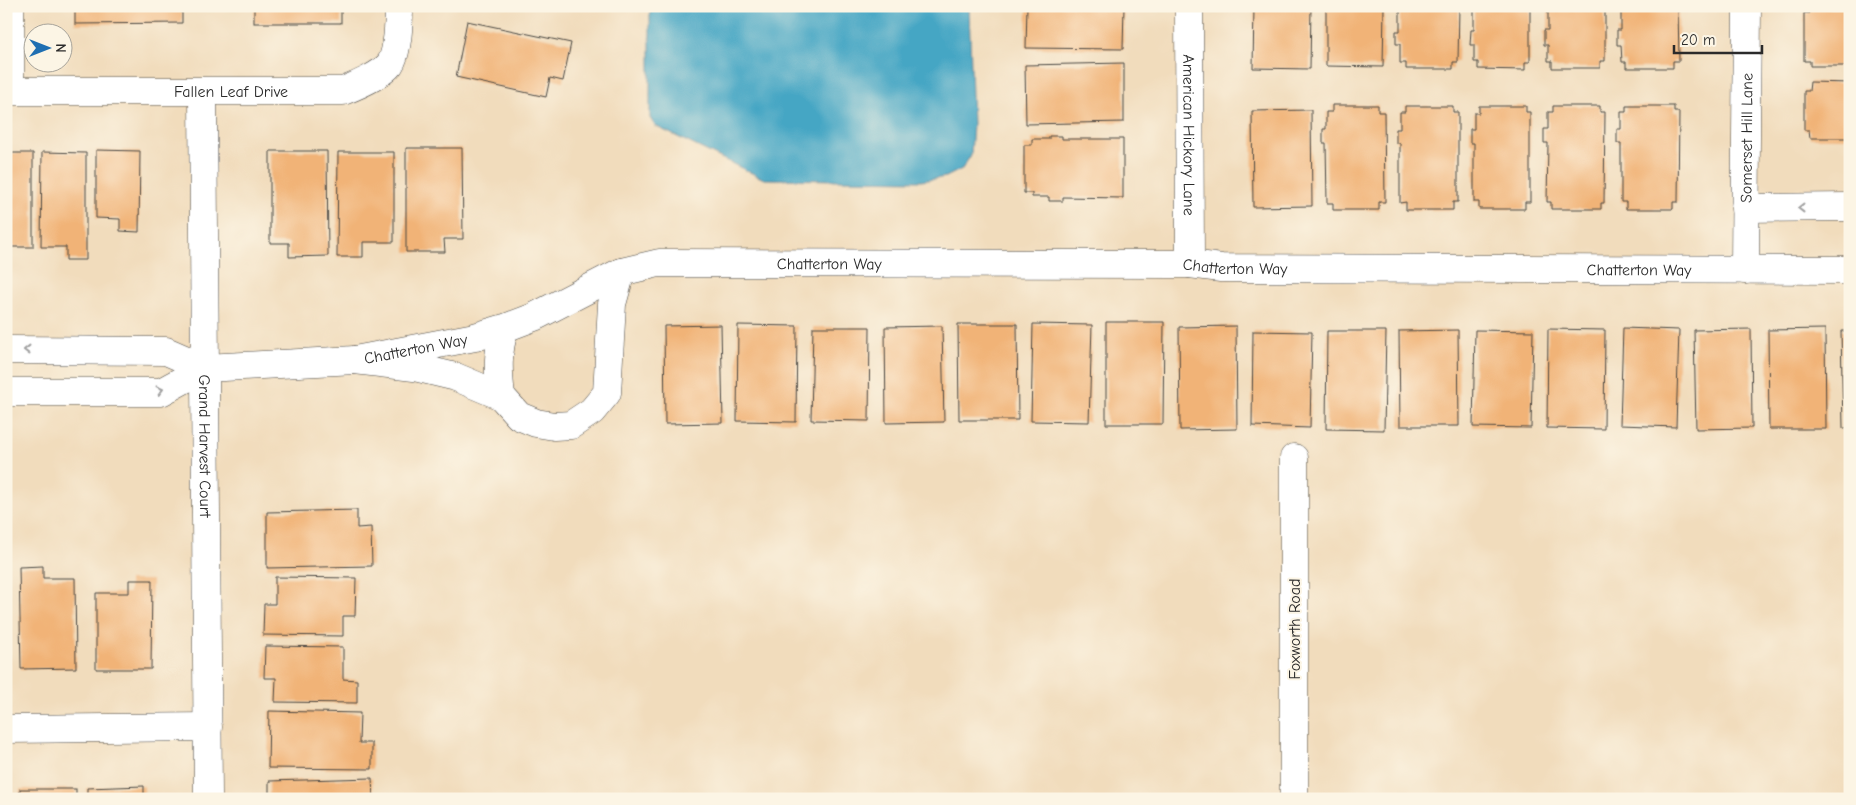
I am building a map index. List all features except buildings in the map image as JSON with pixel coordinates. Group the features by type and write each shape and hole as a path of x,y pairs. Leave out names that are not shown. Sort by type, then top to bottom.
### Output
{"street":[{"path":"8,91 10,6"},
{"name":"Fallen Leaf Drive","path":"8,91 343,91 365,83 390,63 399,33 399,6"},
{"name":"American Hickory Lane","path":"1189,6 1190,264"},
{"name":"Somerset Hill Lane","path":"1745,270 1747,6"},
{"name":"Grand Harvest Court","path":"203,92 208,799"},
{"path":"1745,208 1850,207"},
{"name":"Chatterton Way","path":"356,360 475,337 505,328 534,317 621,272 659,263 1190,264 1221,268 1850,270"},
{"name":"Chatterton Way","path":"356,360 414,367 456,377 501,396 520,416 536,423 554,426 571,425 592,411 607,393 612,304 621,272"},
{"path":"501,396 498,360 500,342 505,328"},
{"path":"6,350 166,351 205,368"},
{"path":"62,391 65,350"},
{"path":"6,392 161,392 205,368 356,360"},
{"name":"Foxworth Road","path":"1294,458 1294,799"},
{"path":"6,729 208,727"}],"water":[{"path":"650,6 969,6 973,124 971,155 962,169 946,177 921,181 764,179 655,126 650,118"}]}
